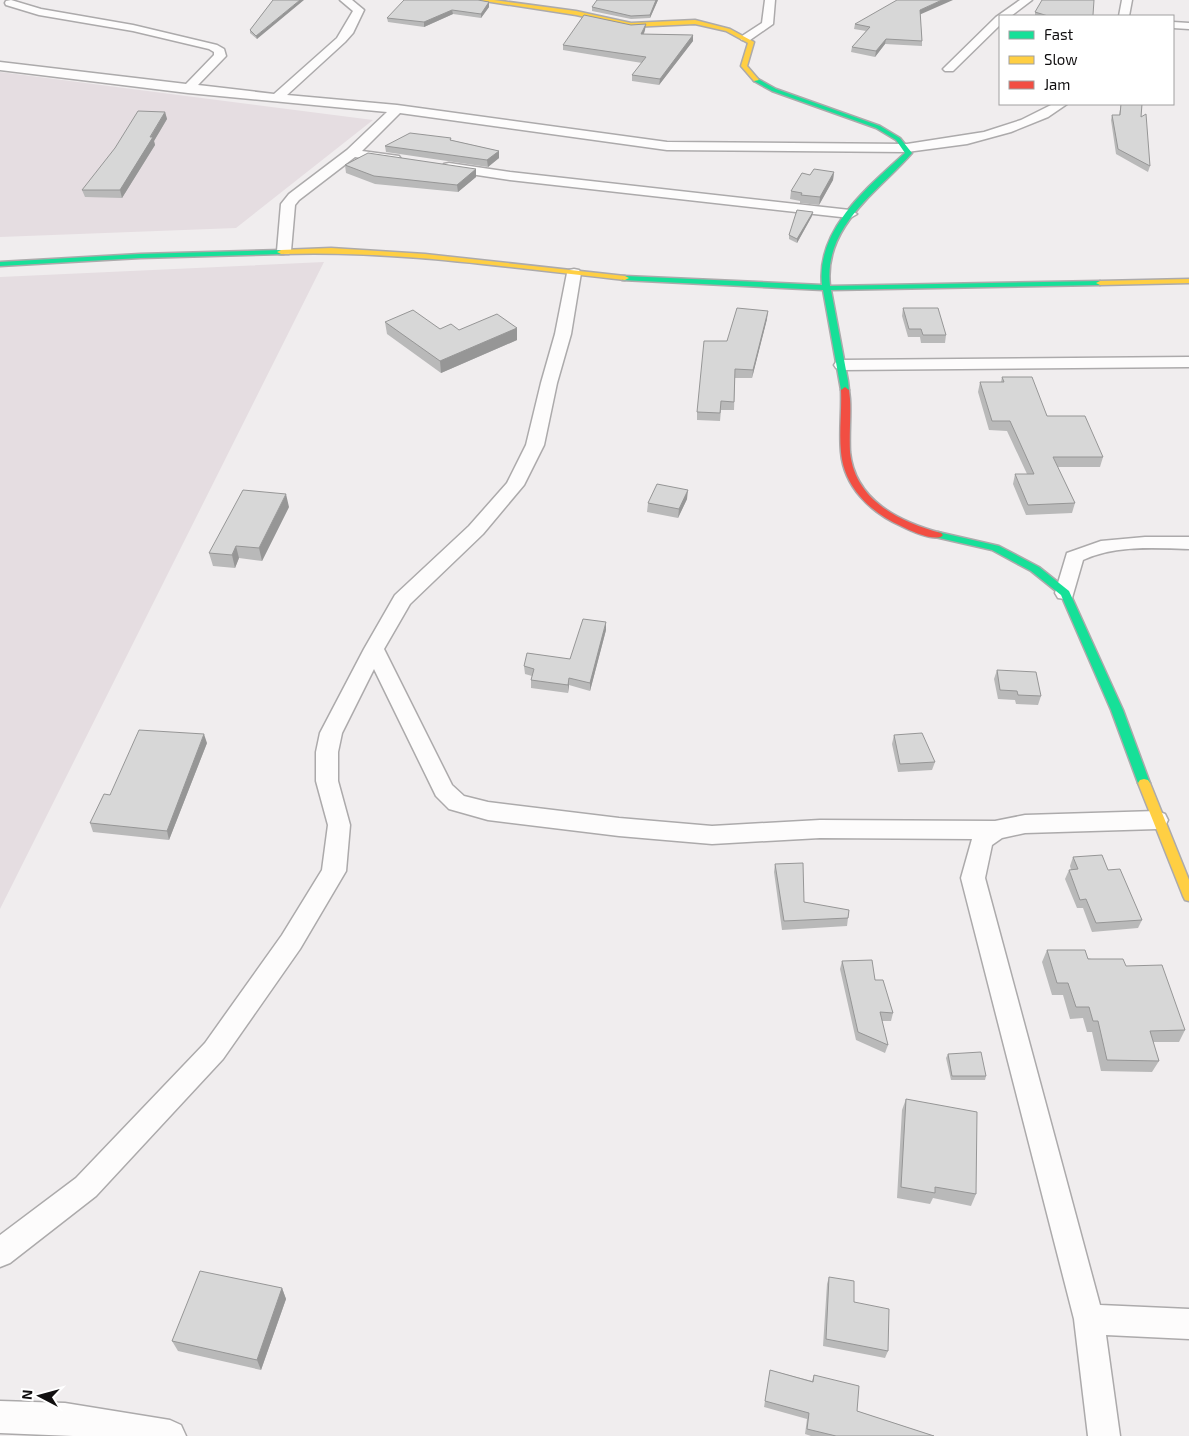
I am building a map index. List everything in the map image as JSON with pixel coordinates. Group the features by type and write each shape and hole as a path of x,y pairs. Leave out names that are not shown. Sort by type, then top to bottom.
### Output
{"street":[{"path":"278,98 347,33 359,10 345,0"},
{"path":"481,0 576,13 631,25 695,22 728,30 746,38 750,42 744,66 750,78 788,95 863,122 890,134 907,148 906,156 887,173 850,214 832,241 825,267 826,288 842,365 847,402 847,460 857,486 874,506 894,521 920,531 995,548 1035,569 1065,593 1117,710 1157,820 1189,896"},
{"path":"746,38 767,24 770,0"},
{"path":"1005,15 1027,0"},
{"path":"1127,0 1129,15"},
{"path":"5,3 40,1"},
{"path":"5,3 39,12 133,28 214,47 220,51 220,56 188,89"},
{"path":"949,69 999,20"},
{"path":"1174,25 1189,26"},
{"path":"0,66 188,89 397,110 667,146 907,148 942,144 1012,127 1044,115 1059,105"},
{"path":"284,251 288,204 294,197 352,153 397,110"},
{"path":"352,153 408,161"},
{"path":"436,165 519,177 850,214"},
{"path":"0,264 140,256 284,251 370,252 574,274 706,283 826,288 1189,281"},
{"path":"0,1253 86,1187 207,1058 291,942 334,871 339,825 327,781 327,752 331,734 374,649 402,600 476,530 515,485 535,445 549,383 563,334 574,274"},
{"path":"842,365 1189,362"},
{"path":"1065,593 1074,557 1087,550 1115,544 1189,543"},
{"path":"374,649 444,790 458,803 488,811 712,835 820,829 995,830 1025,824 1157,820"},
{"path":"995,830 982,841 973,878 976,895 1089,1318 1104,1436"},
{"path":"1089,1318 1189,1324"},
{"path":"0,1417 65,1419 170,1436"}],"shaded area":[{"path":"0,72 373,120 236,228 0,237"},
{"path":"324,262 0,909 0,277"}],"building":[{"path":"273,0 300,0 256,36 250,30"},
{"path":"404,0 478,0 489,2 481,14 452,10 424,22 387,18"},
{"path":"597,0 656,0 650,15 631,16 592,7"},
{"path":"897,0 942,0 920,10 922,41 886,39 876,51 852,47 870,27 855,24"},
{"path":"1042,0 1094,0 1093,15 1045,15 1035,12"},
{"path":"584,15 631,25 646,24 641,34 693,35 660,79 632,75 646,57 563,45"},
{"path":"1121,105 1142,105 1141,117 1146,114 1150,166 1118,149 1112,115 1120,115"},
{"path":"138,111 165,112 150,137 153,137 120,190 82,190 115,148"},
{"path":"410,133 451,138 450,140 499,151 487,160 385,146"},
{"path":"368,153 476,169 457,185 374,176 345,165"},
{"path":"814,169 834,172 820,197 801,195 802,193 791,191 802,173 810,175"},
{"path":"797,210 813,212 797,239 789,235"},
{"path":"737,308 768,311 753,370 735,369 734,402 721,401 720,413 697,412 704,341 727,341"},
{"path":"903,308 938,308 946,335 923,335 921,329 909,329"},
{"path":"413,310 440,329 451,324 459,330 497,314 517,328 440,361 385,322"},
{"path":"1002,377 1032,377 1047,416 1085,416 1103,457 1053,457 1075,503 1028,505 1015,474 1034,474 1010,421 992,421 980,382 1004,382"},
{"path":"657,484 688,490 679,509 648,503"},
{"path":"243,490 286,494 259,548 236,546 232,555 209,553"},
{"path":"583,619 606,622 590,683 569,678 568,685 531,680 534,669 524,666 527,653 570,659"},
{"path":"997,670 1036,672 1041,696 1018,695 1017,691 1000,690"},
{"path":"139,730 204,734 167,831 90,823 104,794 110,795"},
{"path":"922,733 935,762 900,764 894,735"},
{"path":"1102,855 1108,870 1120,869 1142,920 1096,923 1086,899 1080,900 1069,870 1078,869 1073,857"},
{"path":"803,863 804,902 849,910 848,918 784,921 775,864"},
{"path":"1047,950 1085,950 1088,959 1123,959 1126,966 1162,965 1185,1030 1150,1031 1159,1061 1107,1060 1098,1021 1093,1021 1089,1007 1076,1007 1068,983 1057,983"},
{"path":"872,960 875,980 883,980 893,1013 880,1012 888,1045 858,1032 842,961"},
{"path":"981,1052 986,1076 952,1076 948,1054"},
{"path":"906,1099 977,1112 976,1194 935,1187 935,1193 901,1187"},
{"path":"200,1271 282,1288 257,1360 172,1341"},
{"path":"829,1277 854,1281 854,1302 889,1309 888,1351 826,1339"},
{"path":"770,1370 813,1382 814,1375 859,1386 857,1411 934,1436 836,1436 807,1429 809,1413 765,1401"}],"traffic: fast":[{"path":"756,80 774,90 878,127 898,139 909,153 856,205 834,237 828,253 825,269 826,289 845,390"},
{"path":"0,264 140,256 281,252"},
{"path":"625,278 826,288 1100,283"},
{"path":"938,535 995,548 1035,569 1065,593 1117,710 1144,783"}],"traffic: slow":[{"path":"481,0 576,13 631,25 695,22 728,30 751,42 744,66 756,80"},
{"path":"281,252 331,250 425,256 625,278"},
{"path":"1100,283 1189,281"},
{"path":"1144,783 1189,896"}],"traffic: jam":[{"path":"845,390 845,444 847,460 859,489 880,511 908,526 938,535"}]}
